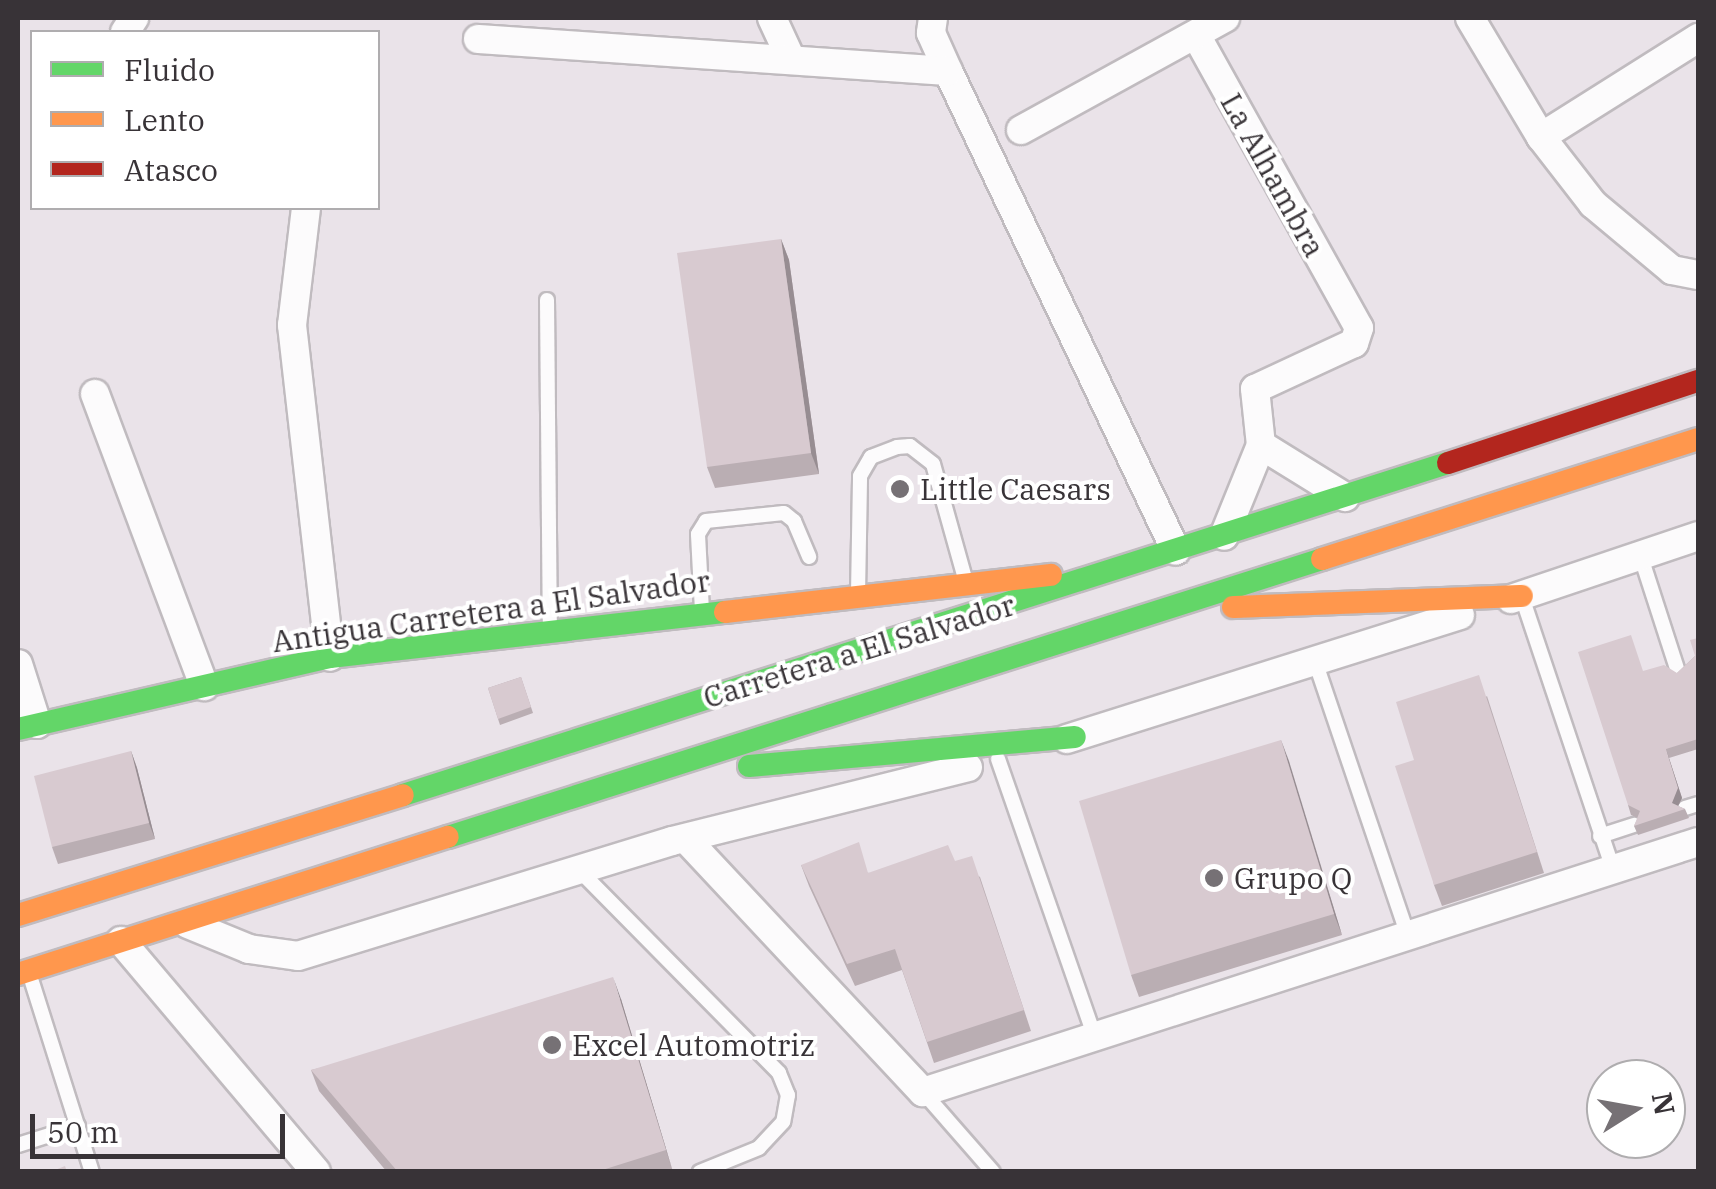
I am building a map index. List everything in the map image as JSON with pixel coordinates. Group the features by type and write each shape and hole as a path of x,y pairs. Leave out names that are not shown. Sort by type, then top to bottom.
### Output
{"main road":[{"name":"Carretera a El Salvador","path":"23,972 104,923 870,647 1126,568 1698,380"},
{"name":"Carretera a El Salvador","path":"18,915 104,923 182,922 1172,610 1698,439"},
{"name":"Antigua Carretera a El Salvador","path":"28,726 330,657 858,594 1126,568"},
{"path":"858,594 870,647"},
{"path":"1172,610 1522,596"},
{"path":"662,772 1074,736"}],"street":[{"path":"772,18 791,59"},
{"path":"932,18 931,33 948,71 1176,551"},
{"path":"1022,130 1225,18"},
{"path":"1470,18 1541,137 1593,204 1672,270 1698,276"},
{"name":"La Alhambra","path":"1196,35 1359,328 1354,343 1254,389 1261,445 1224,536"},
{"path":"1541,137 1698,38"},
{"path":"478,39 948,71"},
{"path":"306,210 292,326 330,657"},
{"path":"94,394 204,686"},
{"path":"1261,445 1346,497"},
{"path":"182,922 248,949 298,956 686,838 998,760 1522,596 1698,536"},
{"path":"18,664 28,726"},
{"path":"686,838 922,1092 1612,866 1698,844"},
{"path":"104,923 316,1172"}],"lane":[{"path":"547,300 550,629"},
{"path":"858,594 860,476 871,457 896,447 910,446 933,464 966,584"},
{"path":"702,612 698,534 706,521 784,513 794,521 809,557"},
{"path":"1640,554 1678,672"},
{"path":"1522,596 1612,866"},
{"path":"1315,661 1406,934"},
{"path":"998,760 1094,1035"},
{"path":"1600,836 1634,824"},
{"path":"580,870 780,1073 788,1095 783,1122 759,1148 700,1172"},
{"path":"23,972 92,1172"},
{"path":"922,1092 993,1172"},
{"path":"18,1145 78,1126"}],"building":[{"path":"781,239 811,453 707,467 677,253"},
{"path":"1631,635 1643,671 1664,665 1677,673 1695,656 1690,640 1698,638 1698,739 1666,749 1678,788 1672,803 1685,809 1634,826 1640,811 1628,805 1578,652"},
{"path":"1479,675 1537,852 1434,885 1395,766 1414,760 1396,702"},
{"path":"521,677 531,707 498,719 488,688"},
{"name":"Grupo Q","path":"1281,740 1334,914 1131,975 1079,801"},
{"path":"131,751 149,823 52,847 34,776"},
{"path":"859,842 868,873 948,845 955,861 972,856 1024,1010 927,1042 895,949 847,964 801,865"},
{"name":"Excel Automotriz","path":"613,977 666,1150 596,1172 398,1172 311,1070"}],"traffic: fast":[{"path":"403,795 1448,463"},
{"path":"448,837 1322,559"},
{"path":"18,729 330,657 725,612"},
{"path":"749,766 1075,737"}],"traffic: slow":[{"path":"1322,559 1698,439"},
{"path":"725,612 1051,575"},
{"path":"1233,607 1522,596"},
{"path":"18,915 403,795"},
{"path":"18,974 448,837"}],"traffic: jam":[{"path":"1448,463 1698,381"}],"place":[{"name":"Little Caesars","path":"900,489"},
{"name":"Grupo Q","path":"1214,878"},
{"name":"Excel Automotriz","path":"552,1045"}]}
